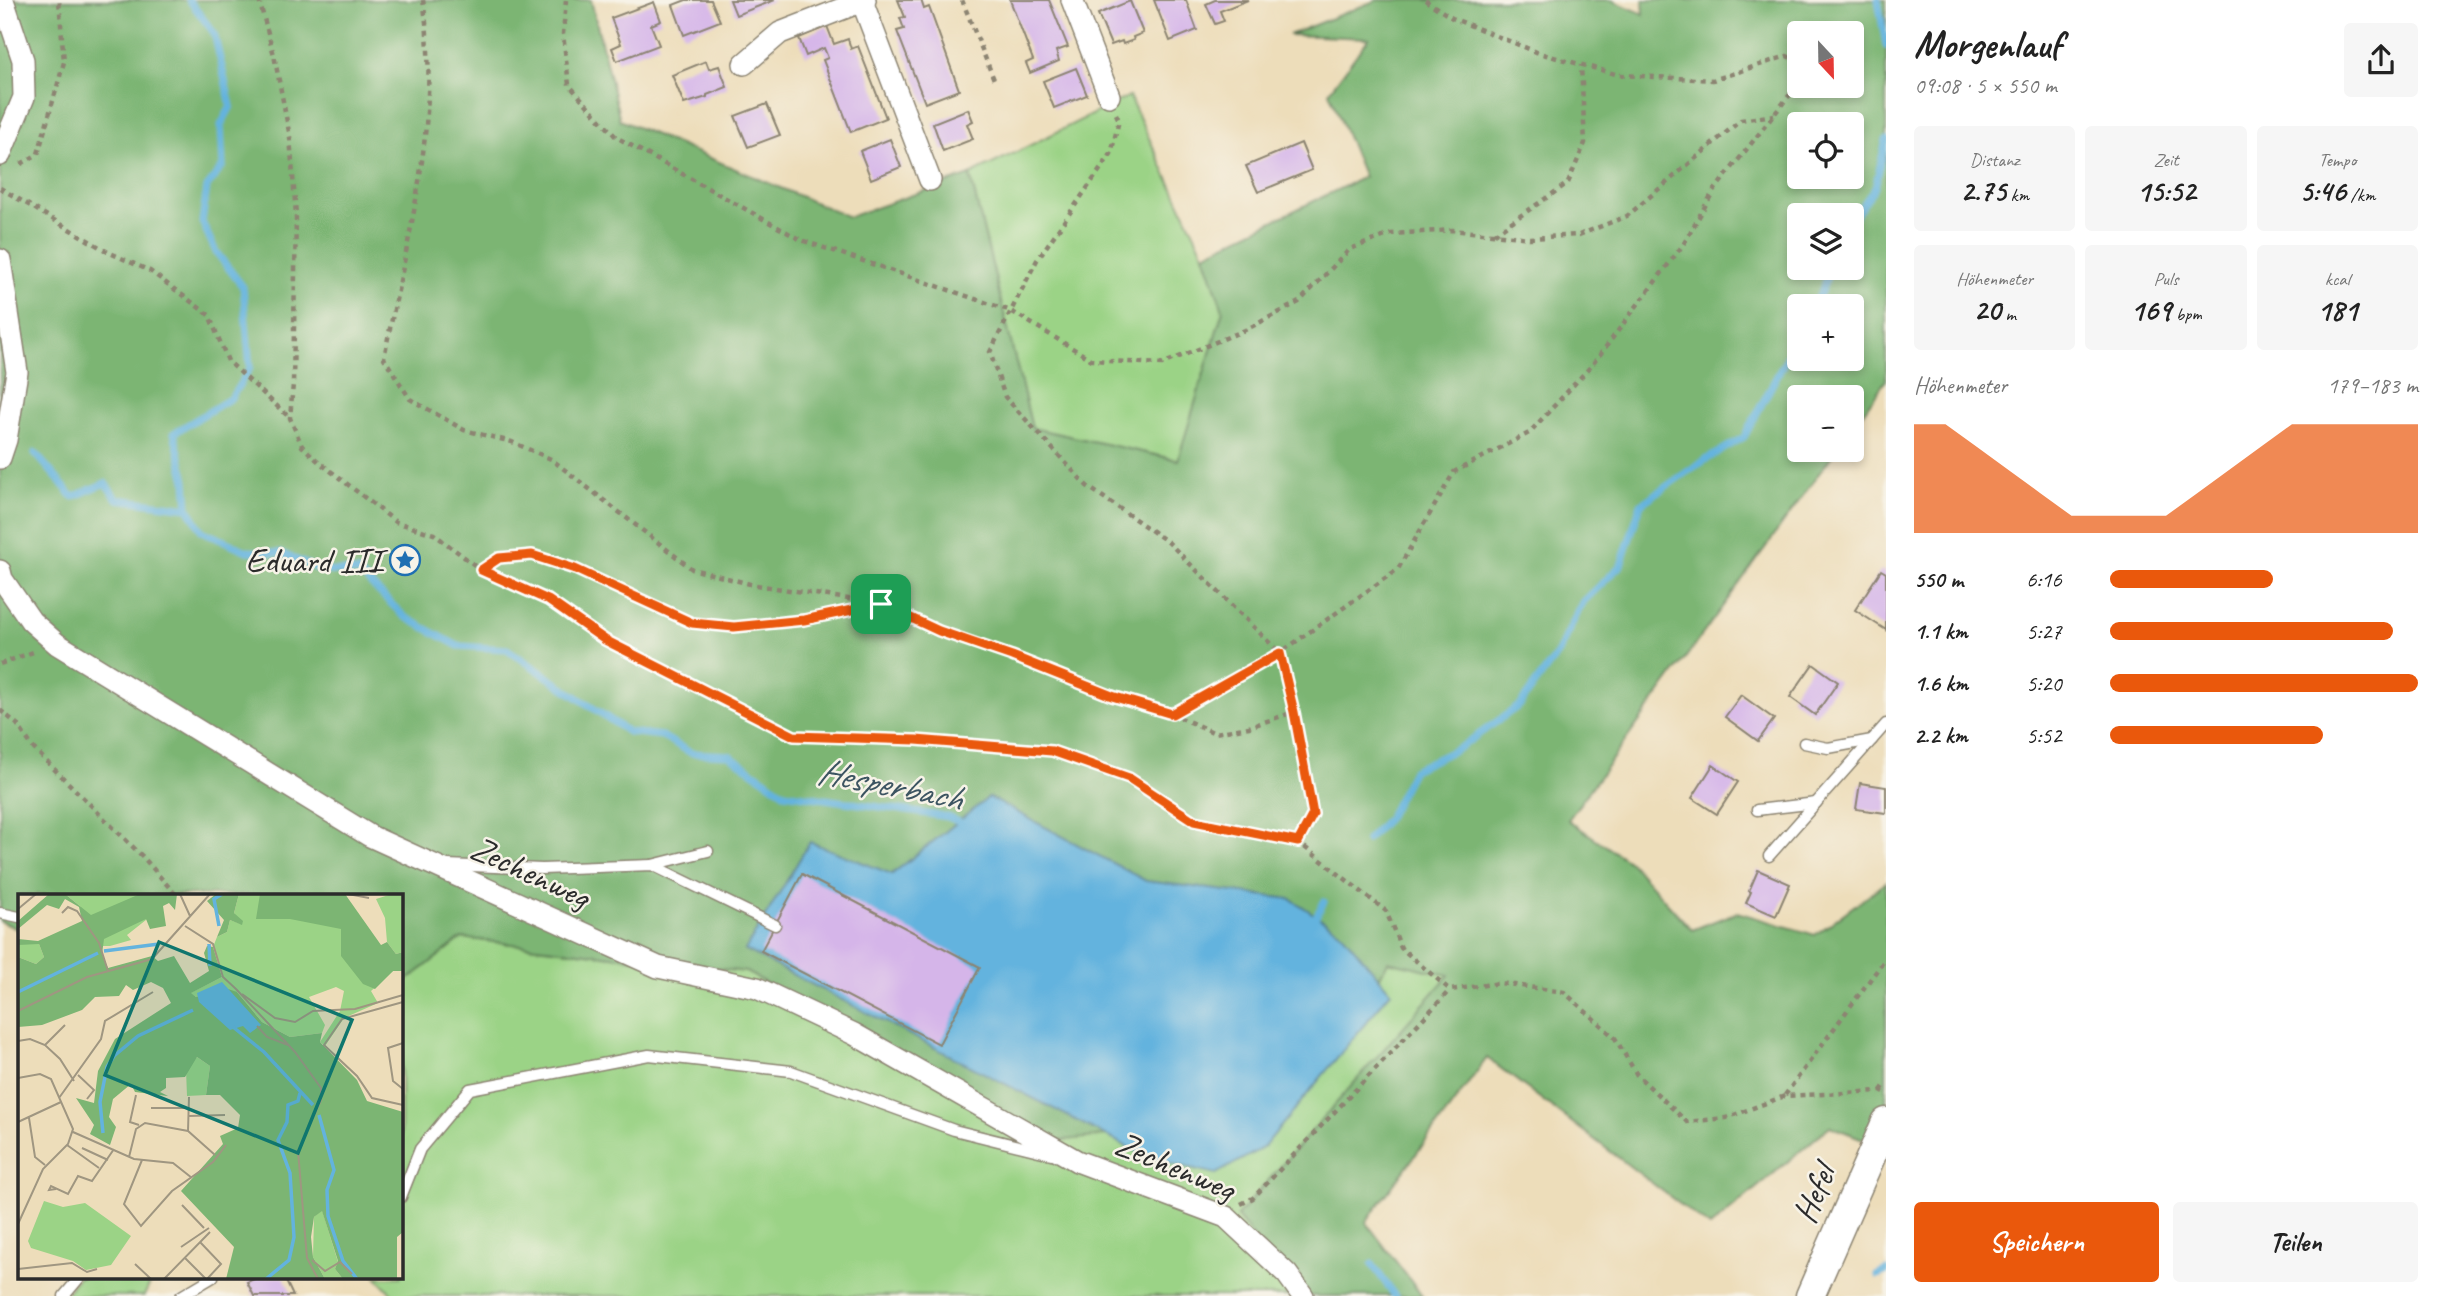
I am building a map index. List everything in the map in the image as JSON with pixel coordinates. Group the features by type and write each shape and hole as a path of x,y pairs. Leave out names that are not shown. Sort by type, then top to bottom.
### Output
{"main road":[{"name":"Hefel","path":"1810,1296 1886,1122"}],"street":[{"path":"0,155 24,97 23,60 3,0"},
{"path":"1073,0 1109,96"},
{"path":"744,64 780,33 864,1 930,180"},
{"path":"0,260 17,372 6,440 0,458"},
{"name":"Zechenweg","path":"0,571 2,579 32,621 57,644 370,836 658,967 757,988 854,1034 1077,1161 1226,1217 1287,1274 1303,1296"}],"lane":[{"path":"1769,856 1886,724"},
{"path":"1804,743 1828,748 1872,740"},
{"path":"1757,810 1816,803"},
{"path":"434,865 542,869 652,865 708,851"},
{"path":"652,865 775,925"},
{"path":"0,913 18,917"},
{"name":"Zechenweg","path":"402,1194 420,1149 470,1089 649,1055 791,1071 954,1130 1077,1161"},
{"path":"64,1296 79,1278"},
{"path":"181,1296 210,1278"}],"path":[{"path":"259,0 274,55 290,138 296,215 290,418"},
{"path":"423,0 427,27 428,117 411,222 384,358 410,399 464,430 512,442 551,459 692,569 750,584 881,604 939,631 1012,656 1112,696 1172,714 1215,733 1249,727 1294,712"},
{"path":"566,0 563,34 569,85 616,137 801,240 1011,311 1092,360 1162,364 1245,330 1299,302 1350,249 1391,234 1453,230 1530,238 1579,235 1627,216 1741,120 1773,115"},
{"path":"962,0 995,82"},
{"path":"1425,0 1464,23 1539,54 1619,75 1713,80 1787,56"},
{"path":"1494,234 1568,183 1585,143 1581,65"},
{"path":"1109,96 1119,121 1111,154 1037,260 990,352 1005,397 1087,485 1168,542 1280,653 1313,814 1298,842"},
{"path":"1172,714 1280,653 1398,569 1454,472 1529,433 1592,365 1683,245 1713,192 1787,98"},
{"path":"0,188 108,252 150,271 209,315 228,361 290,418 302,446 319,463 396,522 434,534 481,570 548,600 605,640 794,736 916,740 1052,751 1129,778 1194,821 1298,842 1386,911 1401,948 1450,990"},
{"path":"481,570 499,558 532,555 575,569 692,623 734,627 804,620 881,604"},
{"path":"0,664 57,644"},
{"path":"0,710 17,724 34,749 142,856 175,894"},
{"path":"1785,1096 1886,958"},
{"path":"1217,1214 1253,1198 1450,990 1500,984 1564,992 1615,1038 1637,1075 1687,1122 1726,1118 1785,1096 1883,1092 1886,1083"}],"green space":[{"path":"0,0 591,0 620,120 849,217 970,175 1032,428 1178,460 1223,310 1204,254 1364,177 1329,92 1369,38 1289,35 1377,0 1611,0 1644,14 1643,0 1886,0 1886,380 1864,411 1864,385 1787,385 1787,462 1827,462 1568,820 1631,863 1692,930 1737,912 1815,935 1886,882 1886,1148 1830,1126 1710,1227 1487,1058 1366,1222 1422,1296 1301,1296 1237,1216 1449,975 1388,961 1365,1006 1147,1132 1055,1141 746,972 462,938 402,984 402,894 18,894 18,930 0,921"},
{"path":"1129,96 1204,254 1223,310 1178,460 1032,428 970,175"},
{"path":"462,938 746,972 1055,1141 1365,1006 1388,961 1450,975 1237,1216 1301,1296 394,1296 377,1278 402,1278 402,984"},
{"path":"77,1278 153,1278 144,1296 65,1296"}],"water":[{"path":"989,797 1146,881 1291,899 1341,932 1391,992 1264,1147 1216,1174 1151,1159 745,950 810,842 892,874"}],"building":[{"path":"686,0 711,0 720,21 684,35 673,5"},
{"path":"730,0 775,0 736,15"},
{"path":"898,0 921,0 924,9 929,7 959,90 925,103 897,31 904,29 900,18 905,17"},
{"path":"1010,0 1049,0 1068,47 1056,51 1059,61 1030,73 1026,63 1033,60"},
{"path":"1154,0 1186,0 1197,30 1170,41"},
{"path":"1215,0 1248,0 1220,11 1224,21 1215,24 1206,4"},
{"path":"1130,1 1143,33 1133,37 1134,40 1111,45 1098,14"},
{"path":"654,2 661,21 651,25 659,45 617,61 612,48 621,44 611,18"},
{"path":"827,26 834,44 848,39 851,49 858,46 886,118 851,132 823,60 828,58 824,48 806,56 799,38"},
{"path":"706,61 709,69 719,66 727,87 684,104 672,75"},
{"path":"1076,68 1087,95 1054,108 1043,81"},
{"path":"767,104 780,135 748,147 735,116"},
{"path":"968,109 973,121 967,124 973,139 943,151 933,123"},
{"path":"890,139 901,167 871,179 860,151"},
{"path":"1301,143 1312,170 1258,192 1246,166"},
{"path":"1881,570 1886,573 1886,630 1855,610"},
{"path":"1813,664 1838,682 1815,715 1790,697"},
{"path":"1741,695 1774,719 1758,741 1725,717"},
{"path":"1713,765 1738,782 1717,814 1692,798"},
{"path":"1860,783 1886,787 1886,813 1856,809"},
{"path":"1758,870 1790,884 1776,916 1746,903"},
{"path":"802,874 980,967 939,1044 761,951"},
{"path":"256,1278 284,1278 293,1296 254,1296 247,1282"}],"waterway":[{"path":"188,508 186,481 174,433 231,398 250,368 243,287 216,252 202,222 207,187 223,166 221,125 231,106 214,33 189,0"},
{"path":"1878,0 1886,46"},
{"path":"1864,203 1875,187 1886,140"},
{"path":"1820,294 1826,280"},
{"path":"1367,840 1388,818 1413,770 1461,747 1520,705 1558,653 1582,603 1621,565 1641,504 1694,467 1744,437 1787,357"},
{"name":"Hesperbach","path":"35,453 73,497 105,483 117,499 188,508 202,531 247,551 281,553 322,571 358,572 405,617 458,646 507,649 628,732 662,736 691,753 729,755 784,793 948,817 966,825"},
{"path":"1312,923 1324,902"},
{"name":"Hesperbach","path":"1372,1264 1395,1296"},
{"path":"1878,1275 1886,1271"}],"place":[{"name":"Eduard III","path":"405,560"}],"route":[{"path":"532,555 575,569 692,623 734,627 804,620 881,604 939,631 1012,656 1112,696 1172,714 1280,653 1313,814 1298,842 1194,821 1129,778 1052,751 916,740 794,736 605,640 548,600 481,570 499,558 532,555"}]}
